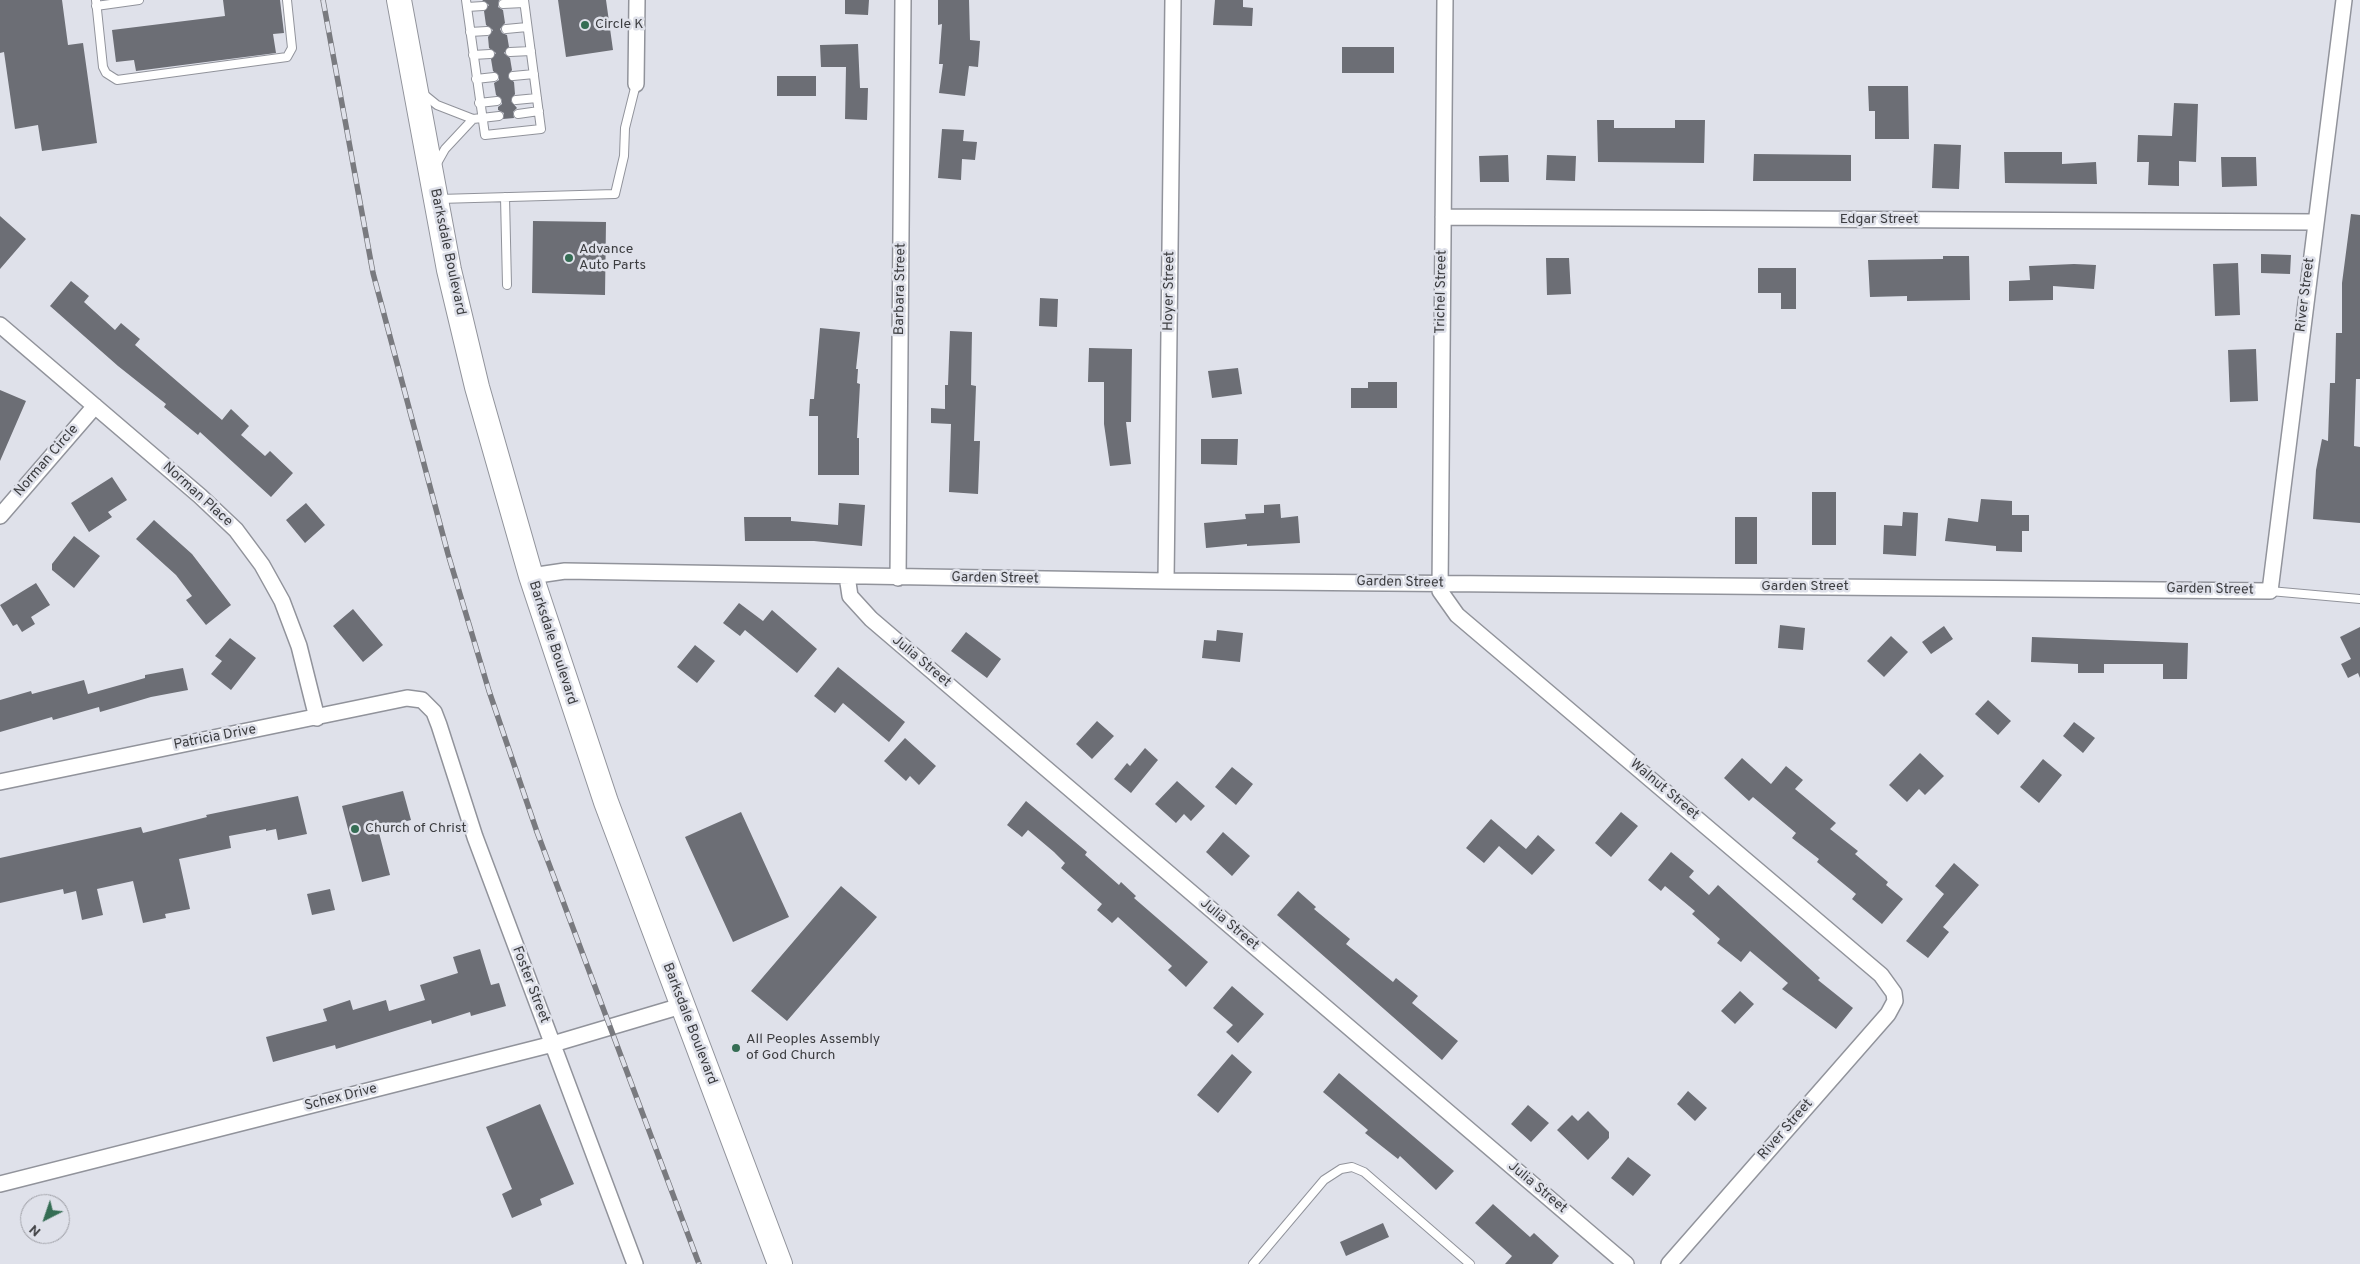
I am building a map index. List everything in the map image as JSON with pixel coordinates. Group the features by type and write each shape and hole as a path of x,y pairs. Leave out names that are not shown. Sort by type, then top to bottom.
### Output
{"main road":[{"name":"Barksdale Boulevard","path":"398,0 430,175 477,387 531,576 586,746 681,1006 780,1264"}],"street":[{"path":"636,0 636,84"},
{"name":"Barbara Street","path":"898,578 904,0"},
{"name":"Hoyer Street","path":"1166,581 1173,0"},
{"name":"Trichel Street","path":"1439,584 1445,0"},
{"name":"River Street","path":"2270,591 2314,222 2344,0"},
{"name":"Edgar Street","path":"1443,217 2314,222"},
{"name":"Norman Place","path":"0,325 220,514 262,565 282,601 299,646 317,718"},
{"name":"Norman Circle","path":"0,516 95,406"},
{"name":"Garden Street","path":"531,576 565,571 898,578 2270,591"},
{"name":"Julia Street","path":"847,576 850,596 871,619 1626,1264"},
{"name":"Walnut Street","path":"1439,584 1443,597 1457,615 1881,974 1894,993"},
{"name":"Patricia Drive","path":"0,782 407,698 422,700 428,705"},
{"name":"Foster Street","path":"428,705 439,725 475,837 635,1264"},
{"name":"River Street","path":"1669,1264 1888,1014 1895,1001 1894,993"},
{"name":"Schex Drive","path":"0,1184 553,1044 681,1006"}],"lane":[{"path":"139,0 96,3 103,67 106,73 117,80 287,57 292,48 288,0"},
{"path":"483,6 466,4 479,103 477,119 485,135 541,129 524,1 503,4"},
{"path":"506,29 528,28"},
{"path":"470,32 487,30"},
{"path":"510,52 531,50"},
{"path":"473,56 490,54"},
{"path":"513,76 534,74"},
{"path":"476,79 494,77"},
{"path":"435,199 614,194 624,156 625,128 636,84"},
{"path":"413,85 437,105 477,119 499,116"},
{"path":"516,100 537,98"},
{"path":"479,103 497,101"},
{"path":"518,114 539,111"},
{"path":"430,175 446,149 477,119"},
{"path":"505,197 507,285"},
{"path":"2270,591 2360,599"},
{"path":"1253,1264 1324,1180 1341,1168 1352,1166 1364,1172 1470,1264"}],"building":[{"path":"0,0 62,0 68,45 83,43 97,143 42,151 38,125 15,129 4,52 0,53"},
{"path":"223,0 280,0 284,33 273,34 276,53 136,71 134,60 116,62 112,30 225,16"},
{"path":"482,0 499,0 498,7 503,10 505,23 500,29 502,33 507,35 509,47 504,53 510,58 512,70 508,77 514,82 515,94 511,101 517,108 513,112 514,118 503,119 504,113 498,110 502,100 496,95 494,83 499,80 499,76 493,71 491,59 496,53 489,48 488,37 493,30 486,25 484,11 489,5"},
{"name":"Circle K","path":"558,0 606,0 613,50 566,57"},
{"path":"845,0 869,0 868,15 845,14"},
{"path":"938,0 969,0 970,40 980,41 978,67 969,66 965,96 939,93 943,64 939,64 942,24 938,25"},
{"path":"1215,0 1243,0 1243,7 1253,8 1252,26 1213,25"},
{"path":"858,44 860,88 868,88 867,120 845,119 846,67 821,67 820,45"},
{"path":"1342,47 1394,47 1394,73 1342,73"},
{"path":"777,76 816,76 816,96 777,96"},
{"path":"1868,86 1908,86 1909,139 1875,139 1875,111 1869,111"},
{"path":"2174,103 2198,104 2196,162 2179,161 2179,186 2148,185 2149,162 2137,162 2138,135 2172,136"},
{"path":"1597,120 1614,120 1614,128 1675,128 1675,120 1705,120 1704,163 1598,162"},
{"path":"942,129 964,130 963,141 977,142 975,160 962,159 961,180 938,178"},
{"path":"1934,144 1961,145 1959,189 1932,188"},
{"path":"2004,152 2062,152 2062,164 2096,162 2097,184 2005,183"},
{"path":"1754,154 1851,155 1851,181 1753,181"},
{"path":"1508,155 1509,182 1480,182 1479,156"},
{"path":"1547,155 1576,156 1575,181 1546,180"},
{"path":"2221,157 2256,157 2257,186 2222,187"},
{"path":"2351,214 2360,215 2360,379 2356,379 2354,446 2360,447 2360,523 2313,519 2316,470 2322,439 2328,441 2330,383 2335,383 2336,333 2342,333 2342,283"},
{"path":"0,216 26,239 0,269"},
{"name":"Advance Auto Parts","path":"533,221 606,222 605,295 532,293"},
{"path":"2261,254 2291,255 2290,274 2261,273"},
{"path":"1943,256 1969,256 1970,300 1907,301 1907,296 1870,297 1868,260 1943,259"},
{"path":"1546,258 1569,258 1571,294 1547,295"},
{"path":"2238,263 2240,315 2215,316 2213,264"},
{"path":"2096,265 2094,289 2053,286 2053,300 2009,301 2009,281 2030,280 2029,266"},
{"path":"1758,268 1796,268 1796,309 1781,309 1781,293 1758,293"},
{"path":"71,281 89,296 84,302 115,330 121,323 140,339 135,345 222,420 231,409 249,426 241,435 265,456 270,451 293,473 271,497 200,432 198,435 164,407 166,404 118,366 50,306"},
{"path":"1040,298 1058,299 1057,327 1039,326"},
{"path":"820,328 860,332 856,369 858,369 857,383 860,384 857,438 859,438 859,475 818,475 818,416 809,416 810,399 814,399"},
{"path":"950,331 972,332 971,385 976,386 974,441 980,441 978,494 949,492 951,424 931,423 931,408 945,409 945,385 948,385"},
{"path":"1089,348 1132,349 1131,422 1126,422 1131,464 1110,466 1104,424 1104,382 1088,382"},
{"path":"2256,349 2258,401 2230,402 2228,350"},
{"path":"1238,368 1242,394 1212,398 1208,371"},
{"path":"1368,382 1397,382 1397,408 1351,408 1351,388 1368,388"},
{"path":"0,390 26,401 0,461"},
{"path":"1201,439 1238,439 1237,465 1201,464"},
{"path":"112,477 127,500 108,512 112,517 89,532 71,503"},
{"path":"1812,492 1836,492 1836,545 1812,545"},
{"path":"1981,499 2012,501 2012,515 2029,515 2029,531 2022,531 2022,552 1996,551 1996,546 1945,541 1948,518 1978,522"},
{"path":"306,503 325,525 305,543 286,520"},
{"path":"839,503 865,505 862,546 814,541 745,541 744,517 791,517 791,521 838,525"},
{"path":"1280,504 1281,518 1298,516 1300,543 1247,546 1247,544 1206,548 1204,523 1246,519 1245,514 1264,513 1264,505"},
{"path":"1903,512 1918,513 1916,556 1883,554 1884,525 1902,526"},
{"path":"1735,517 1757,517 1757,564 1735,564"},
{"path":"154,520 192,554 231,605 206,625 186,600 192,596 176,575 136,539"},
{"path":"74,536 100,556 74,588 52,570 52,564"},
{"path":"36,583 50,605 31,617 35,624 22,632 17,624 13,626 0,605"},
{"path":"739,603 763,621 772,610 817,649 797,673 745,630 740,636 723,623"},
{"path":"353,609 383,645 363,662 333,626"},
{"path":"1780,625 1805,628 1803,650 1778,648"},
{"path":"1944,626 1953,639 1931,654 1922,642"},
{"path":"2360,627 2360,678 2358,673 2348,678 2341,664 2351,659 2340,637"},
{"path":"1217,630 1243,633 1240,662 1202,658 1204,640 1216,641"},
{"path":"966,632 1001,659 987,678 951,651"},
{"path":"1891,636 1908,652 1884,677 1867,661"},
{"path":"2032,637 2188,643 2187,679 2163,679 2163,664 2104,664 2104,673 2078,673 2078,664 2031,662"},
{"path":"230,638 256,658 231,690 211,674 222,661 215,656"},
{"path":"695,645 715,661 697,683 677,667"},
{"path":"838,667 905,722 889,742 843,703 835,713 814,696"},
{"path":"183,668 188,690 151,697 100,712 99,707 53,720 52,717 0,732 0,700 31,691 32,694 84,680 88,694 145,678 145,675"},
{"path":"1988,700 2011,721 1998,735 1975,714"},
{"path":"1097,721 1114,736 1092,759 1076,744"},
{"path":"2074,722 2095,738 2083,753 2063,736"},
{"path":"905,738 936,766 919,785 910,776 906,781 884,761"},
{"path":"1145,748 1158,760 1131,793 1114,779 1127,763 1130,766"},
{"path":"1920,753 1944,776 1925,795 1919,789 1907,802 1889,785"},
{"path":"1742,758 1771,784 1786,766 1803,780 1795,789 1836,823 1830,829 1858,851 1855,854 1888,882 1886,885 1903,899 1882,924 1852,899 1856,894 1817,862 1819,859 1792,838 1796,833 1753,797 1749,801 1724,778"},
{"path":"2043,759 2062,775 2039,803 2020,787"},
{"path":"1232,767 1253,784 1236,805 1215,787"},
{"path":"1177,781 1205,806 1191,821 1184,814 1176,823 1155,804"},
{"path":"403,791 411,820 378,829 390,875 362,882 342,806"},
{"path":"298,796 307,834 278,840 276,829 266,831 266,829 229,836 231,848 179,859 190,909 165,914 166,918 143,923 133,881 97,889 103,915 82,920 76,891 64,894 63,889 0,903 0,858 141,827 143,833 207,817 206,815"},
{"path":"1026,801 1087,852 1085,855 1119,885 1121,882 1136,896 1134,898 1208,962 1186,987 1168,970 1172,966 1118,917 1112,923 1097,910 1102,904 1061,868 1065,863 1054,852 1028,830 1022,837 1007,825"},
{"path":"741,812 789,917 733,942 685,837"},
{"path":"1621,812 1638,826 1611,857 1595,843"},
{"path":"1491,819 1526,849 1538,835 1555,850 1532,875 1499,846 1484,863 1466,848"},
{"path":"1223,832 1250,856 1232,876 1206,852"},
{"path":"1671,852 1694,871 1689,877 1709,895 1718,885 1820,978 1818,980 1853,1008 1836,1029 1782,989 1788,983 1750,951 1741,962 1717,943 1720,939 1692,914 1695,911 1665,886 1661,891 1648,880"},
{"path":"1954,863 1979,885 1943,927 1949,932 1928,958 1906,941 1944,894 1935,886"},
{"path":"841,886 877,917 787,1021 751,991"},
{"path":"330,889 335,910 312,915 307,894"},
{"path":"1298,891 1316,907 1314,909 1350,939 1346,944 1393,982 1396,978 1418,996 1412,1003 1458,1041 1442,1060 1277,915"},
{"path":"480,949 491,985 499,983 506,1006 471,1016 470,1012 432,1024 431,1020 336,1049 335,1045 273,1062 266,1037 327,1021 323,1009 350,1000 353,1010 386,1000 389,1011 425,1000 420,985 458,973 453,957"},
{"path":"1232,986 1264,1014 1238,1043 1226,1032 1233,1025 1213,1008"},
{"path":"1740,991 1754,1004 1735,1024 1721,1011"},
{"path":"1232,1054 1252,1072 1218,1113 1197,1095"},
{"path":"1339,1073 1454,1171 1436,1190 1400,1156 1398,1159 1365,1133 1368,1130 1323,1092"},
{"path":"1688,1091 1707,1108 1695,1121 1677,1104"},
{"path":"540,1104 574,1184 540,1199 542,1205 512,1218 502,1194 512,1189 486,1127"},
{"path":"1528,1105 1549,1123 1531,1142 1511,1124"},
{"path":"1588,1111 1609,1132 1609,1138 1588,1160 1557,1130 1572,1115 1578,1121"},
{"path":"1628,1157 1651,1175 1633,1196 1611,1178"},
{"path":"1493,1204 1530,1237 1534,1233 1559,1256 1552,1264 1505,1264 1512,1256 1475,1223"},
{"path":"1383,1223 1389,1237 1346,1256 1340,1242"}],"railway":[{"path":"323,0 373,273 448,554 489,691 537,832 699,1264"}],"place":[{"name":"Circle K","path":"585,25"},
{"name":"Advance Auto Parts","path":"569,258"},
{"name":"Church of Christ","path":"355,829"},
{"name":"All Peoples Assembly of God Church","path":"736,1048"}]}
